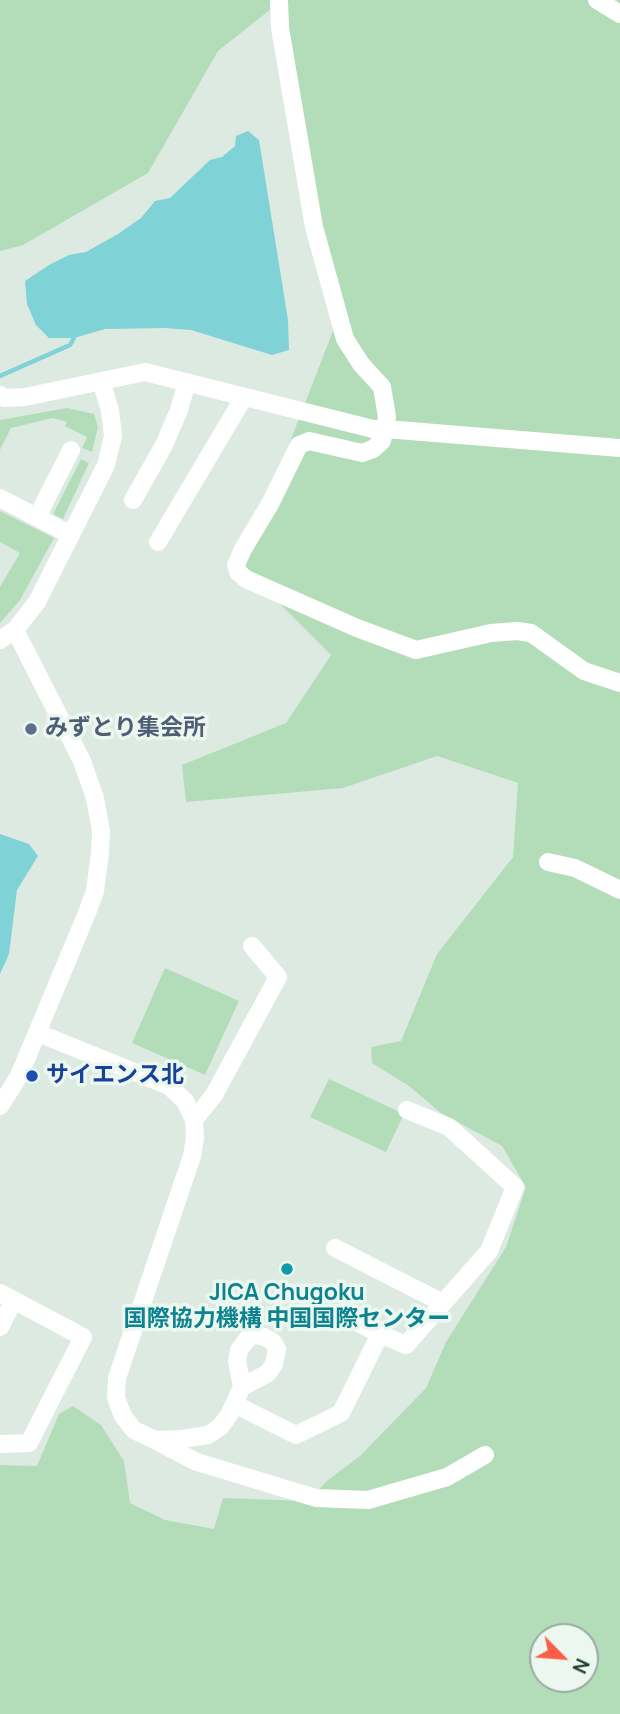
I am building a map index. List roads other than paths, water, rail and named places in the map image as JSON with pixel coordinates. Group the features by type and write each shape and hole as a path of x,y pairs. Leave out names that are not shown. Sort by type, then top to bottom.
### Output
{"street":[{"path":"279,0 280,28 314,227 345,339 361,364 382,387 387,417 382,441 373,449 362,453 309,441 299,445 270,504 243,549 236,565 238,572 246,579 394,644 416,650 491,634 517,631 531,633 584,671 620,683"},
{"path":"597,0 620,14"},
{"path":"2,396 26,397 145,372 373,429 620,448"},
{"path":"0,1106 19,1076 38,1033 95,891 99,870 101,831 95,798 82,761 7,635 37,602 106,465 113,436 110,410 101,381"},
{"path":"133,500 164,445 187,382"},
{"path":"158,542 244,397"},
{"path":"37,517 71,450"},
{"path":"0,498 71,535"},
{"path":"548,862 575,868 620,890"},
{"path":"194,1121 214,1095 278,977 252,946"},
{"path":"38,1033 169,1086 185,1101 194,1121 192,1156 117,1378 116,1398 123,1416 134,1430 197,1462 316,1498 368,1500 447,1477 485,1455"},
{"path":"338,1313 406,1345 489,1251 515,1186 449,1127 407,1110"},
{"path":"335,1248 443,1303"},
{"path":"0,1327 7,1297 83,1337 29,1443 0,1444"},
{"path":"234,1404 296,1435 341,1413 380,1334"},
{"path":"155,1440 208,1435 220,1427 242,1387"}],"water":[{"path":"248,131 259,140 288,320 289,350 272,355 191,330 165,328 105,329 74,338 49,338 36,325 27,304 25,281 49,265 69,255 86,252 118,234 141,218 155,201 170,198 210,160 222,157 235,146 236,136"},
{"path":"0,834 29,844 38,856 17,890 9,954 0,974"}],"waterway":[{"path":"0,376 70,345 74,338"}],"place":[{"name":"みずとり集会所","path":"31,729"},
{"name":"サイエンス北","path":"32,1076"},
{"name":"JICA Chugoku 国際協力機構 中国国際センター","path":"287,1269"}]}
